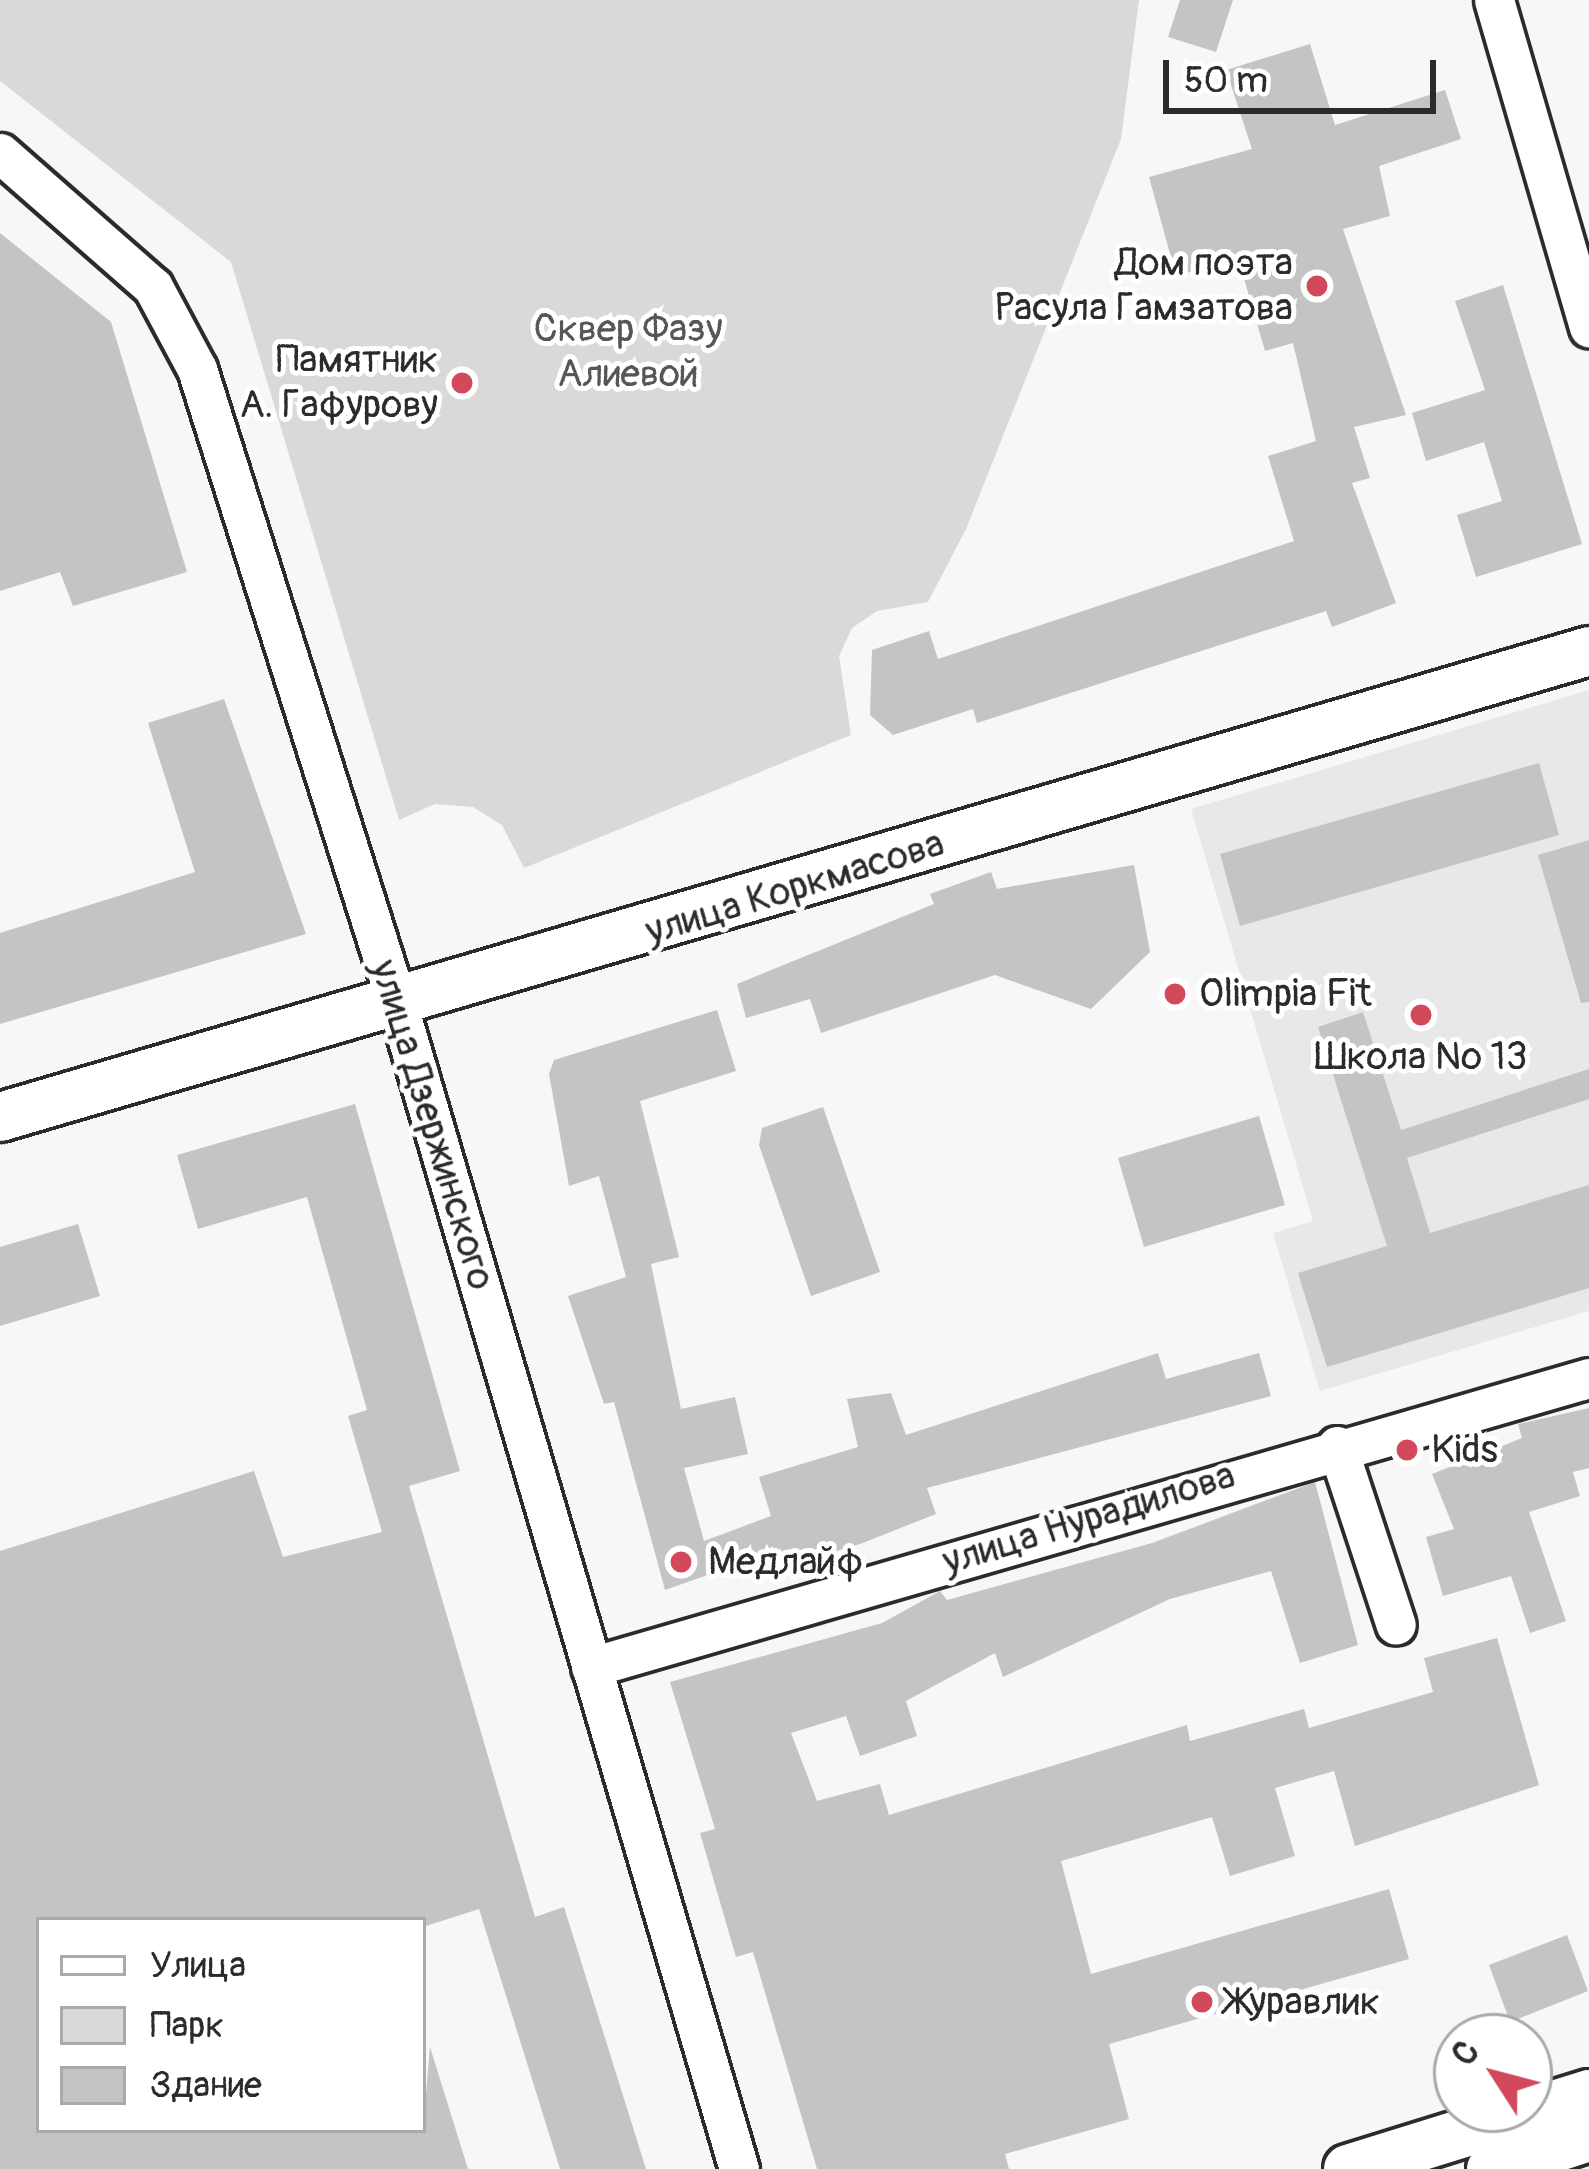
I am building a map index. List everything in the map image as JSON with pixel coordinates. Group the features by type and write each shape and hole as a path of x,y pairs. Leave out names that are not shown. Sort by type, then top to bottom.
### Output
{"main road":[{"name":"улица Коркмасова","path":"0,1117 398,1006 1589,651"},
{"path":"1348,2169 1589,2094"},
{"path":"1491,2169 1589,2138"}],"street":[{"path":"1494,0 1589,328"},
{"name":"улица Дзержинского","path":"0,153 153,287 197,369 398,1006 739,2169"},
{"name":"улица Нурадилова","path":"591,1667 1337,1446 1589,1378"},
{"path":"1337,1446 1396,1624"}],"shaded area":[{"name":"Школа № 13","path":"1589,690 1589,1311 1320,1391 1273,1233 1313,1221 1191,809"}],"green space":[{"name":"Сквер Фазу Алиевой","path":"0,0 1139,0 1121,139 966,529 928,602 877,611 852,628 839,656 851,735 524,868 502,825 473,807 435,804 399,820 231,262 0,81"}],"building":[{"path":"1180,0 1233,0 1216,52 1168,37"},
{"path":"1310,44 1335,125 1445,90 1461,139 1379,166 1390,216 1343,229 1406,415 1354,427 1370,478 1352,483 1396,603 1332,627 1326,611 977,723 973,709 893,735 870,715 872,650 929,631 938,659 1294,541 1268,456 1316,441 1293,343 1265,351 1238,258 1176,276 1149,177 1252,149 1226,70"},
{"path":"0,233 111,322 187,572 73,606 60,572 0,591"},
{"path":"1503,285 1582,544 1476,577 1457,515 1502,501 1484,442 1426,461 1412,413 1485,390 1455,301"},
{"path":"224,699 306,934 0,1024 0,933 195,872 148,723"},
{"path":"1539,763 1559,835 1240,926 1220,854"},
{"path":"1589,840 1589,1002 1581,1003 1538,855"},
{"path":"1134,865 1150,952 1091,1009 995,975 821,1033 810,999 746,1018 737,984 934,904 930,894 991,872 997,889"},
{"path":"717,1010 736,1071 640,1101 679,1257 651,1264 681,1409 735,1397 748,1454 684,1468 704,1541 771,1516 759,1477 858,1447 847,1399 891,1393 906,1435 1158,1353 1166,1379 1259,1353 1271,1396 927,1488 936,1514 860,1544 786,1566 781,1549 665,1590 614,1402 604,1404 568,1296 626,1277 599,1176 569,1186 549,1074 554,1060"},
{"path":"1363,1012 1401,1130 1589,1069 1589,1099 1407,1158 1430,1233 1589,1185 1589,1288 1327,1367 1298,1273 1387,1246 1318,1027"},
{"path":"355,1104 460,1471 409,1486 535,1917 564,1907 646,2169 560,2169 479,1909 426,1926 426,1917 36,1917 36,2133 426,2133 430,2047 468,2169 0,2169 0,1551 254,1471 283,1557 382,1532 348,1416 367,1410 307,1197 198,1229 177,1155"},
{"path":"823,1107 880,1272 811,1296 759,1145 762,1128"},
{"path":"1259,1116 1285,1205 1144,1247 1118,1158"},
{"path":"78,1224 100,1296 0,1326 0,1247"},
{"path":"1589,1408 1589,1468 1573,1472 1580,1496 1529,1512 1566,1621 1530,1633 1511,1576 1443,1596 1426,1537 1454,1529 1432,1474 1522,1438 1518,1424"},
{"path":"1315,1482 1358,1645 1300,1663 1271,1571 1170,1599 1003,1677 995,1653 906,1701 917,1736 860,1756 846,1716 791,1733 817,1801 880,1784 889,1815 1187,1725 1190,1741 1304,1709 1309,1728 1433,1692 1424,1658 1497,1638 1539,1785 1355,1846 1334,1771 1275,1788 1295,1856 1230,1876 1212,1817 1061,1861 1091,1974 1389,1889 1409,1959 1109,2044 1129,2119 1005,2154 1009,2169 817,2169 753,1952 736,1957 700,1833 715,1829 670,1682 882,1623 940,1591 947,1600 1152,1543"},
{"path":"1567,1935 1588,1991 1533,2013 1507,2013 1489,1965"}],"place":[{"name":"Дом поэта Расула Гамзатова","path":"1317,286"},
{"name":"Памятник А. Гафурову","path":"462,383"},
{"name":"Olimpia Fit","path":"1175,994"},
{"name":"Школа № 13","path":"1421,1015"},
{"name":"Kids","path":"1407,1450"},
{"name":"Медлайф","path":"681,1562"},
{"name":"Журавлик","path":"1202,2002"}]}
